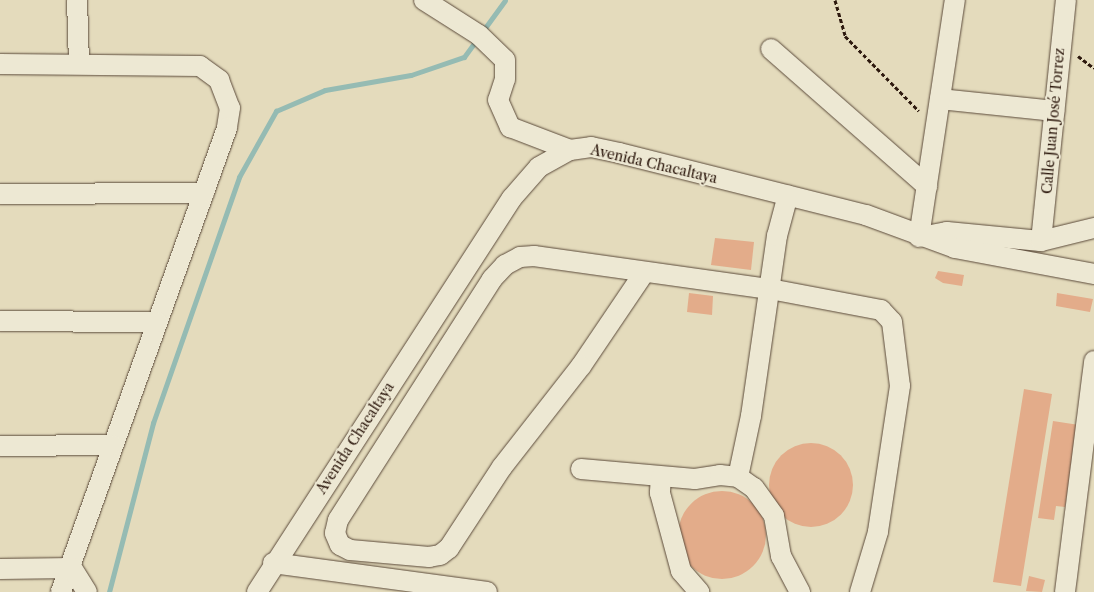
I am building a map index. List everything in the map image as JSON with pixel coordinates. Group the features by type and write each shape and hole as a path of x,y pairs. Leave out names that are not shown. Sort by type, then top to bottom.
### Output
{"street":[{"path":"77,0 79,64"},
{"path":"424,0 479,35 505,60 505,79 498,100 510,127 570,150"},
{"path":"955,0 919,237 947,232 1042,241 1094,228"},
{"name":"Calle Juan José Torrez","path":"1042,241 1066,0"},
{"path":"771,49 927,186"},
{"path":"0,64 200,66 214,74 229,98 230,118 112,445 72,568 61,592"},
{"path":"940,99 1054,112"},
{"name":"Avenida Chacaltaya","path":"257,592 273,563 512,198 539,167 570,150 591,147 619,153 866,216 919,237 955,248 1094,274"},
{"path":"0,194 204,193"},
{"path":"738,477 770,289 777,236 788,195"},
{"name":"Avenida Chacaltaya","path":"644,273 581,366 502,467 449,548 440,555 429,557 350,550 340,545 335,533 338,520 402,417 492,279 506,265 520,257 534,256 644,273 770,289 881,310 892,322 900,386 896,423 878,532 860,592"},
{"path":"0,321 156,322"},
{"path":"1065,592 1094,361"},
{"path":"0,446 112,445"},
{"path":"581,469 661,477 738,477 754,488 774,516 781,556 800,592"},
{"path":"661,477 660,493 681,571 699,592"},
{"path":"273,563 487,592"},
{"path":"0,569 72,568"},
{"path":"72,568 87,592"}],"path":[{"path":"834,0 845,36 936,127"}],"building":[{"path":"715,238 754,242 751,270 711,265"},
{"path":"938,271 964,275 962,286 943,283 935,278"},
{"path":"689,293 713,296 712,315 687,312"},
{"path":"1057,293 1093,299 1090,312 1056,306"},
{"path":"1024,389 1052,394 1021,586 993,582"},
{"path":"1053,421 1079,425 1065,507 1056,506 1054,520 1038,518"},
{"path":"811,443 827,446 841,455 850,469 853,485 850,501 841,515 827,524 811,527 795,524 781,515 772,501 769,485 772,469 781,455 795,446"},
{"path":"722,491 739,495 753,504 762,518 766,535 762,552 753,566 739,575 722,579 705,575 691,566 682,552 678,535 682,518 691,504 705,495"},
{"path":"1029,576 1045,580 1042,592 1026,591"}],"waterway":[{"path":"482,32 505,0"},
{"path":"109,592 153,423 239,177 276,111 325,90 411,75 464,57 477,39"}]}
